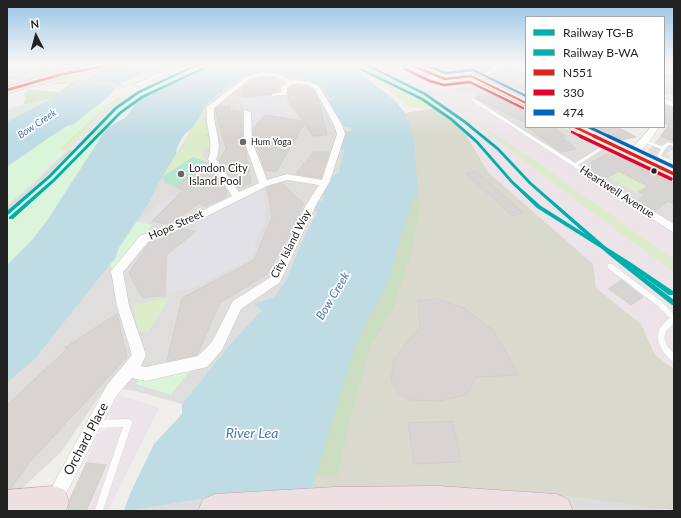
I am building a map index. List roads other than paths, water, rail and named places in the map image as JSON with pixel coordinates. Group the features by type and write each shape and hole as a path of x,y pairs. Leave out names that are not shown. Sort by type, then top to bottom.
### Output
{"highway":[{"path":"215,511 335,504 438,503 556,511"},
{"path":"7,507 50,507"}],"main road":[{"path":"497,88 525,102"},
{"path":"577,128 674,174"}],"street":[{"path":"235,88 211,107 210,124 214,139 214,154 212,159 237,196"},
{"path":"274,95 286,94 284,88"},
{"name":"City Island Way","path":"129,371 146,374 202,362 218,346 237,305 275,280 311,204 325,183 341,134 338,125 318,88"},
{"path":"665,100 674,105"},
{"path":"247,112 248,141 264,184"},
{"path":"632,154 637,150 654,128"},
{"name":"Heartwell Avenue","path":"587,172 674,229"},
{"name":"Hope Street","path":"129,371 136,363 139,355 123,306 117,271 144,240 186,222 237,196 288,175 325,183"},
{"name":"Orchard Place","path":"50,507 112,390 129,371"}],"lane":[{"path":"472,99 575,164"},
{"path":"644,141 663,148"},
{"path":"674,146 668,143 663,148 659,156 674,163"},
{"name":"Heartwell Avenue","path":"587,172 575,164 610,144"},
{"path":"610,266 660,304 674,319 665,325 660,332 662,343 674,359"},
{"path":"93,424 128,423 99,510"}],"water":[{"name":"Bow Creek","path":"71,88 116,88 108,97 74,124 67,126 7,167 7,122"},
{"name":"River Lea","path":"158,88 225,88 208,103 193,127 183,136 177,148 176,154 162,177 148,205 119,247 116,257 35,359 7,383 7,265 32,240 46,222 107,128 126,117 141,96"},
{"name":"River Lea","path":"323,88 379,88 394,99 405,113 414,140 418,194 412,201 389,282 365,324 354,350 305,511 124,511 129,496 154,444 182,414 182,404 231,343 262,310 254,304 274,297 286,281 304,237 317,212 312,208 316,200 322,201 324,196 320,194 331,176 339,173 344,150 339,148 344,132 351,131 350,127 344,127 328,102 331,100"}],"rail line":[{"name":"TG-B","path":"7,213 50,176 116,108 139,92 147,88"},
{"name":"B-WA","path":"11,218 54,180 120,113 142,97 161,88"},
{"name":"B-WA","path":"400,88 422,99 451,119 477,142 512,182 539,207 628,263 671,293"},
{"name":"TG-B","path":"413,88 425,94 465,122 498,149 530,183 611,254 674,303"}],"place":[{"name":"Hum Yoga","path":"243,142"},
{"name":"London City Island Pool","path":"181,174"}]}
